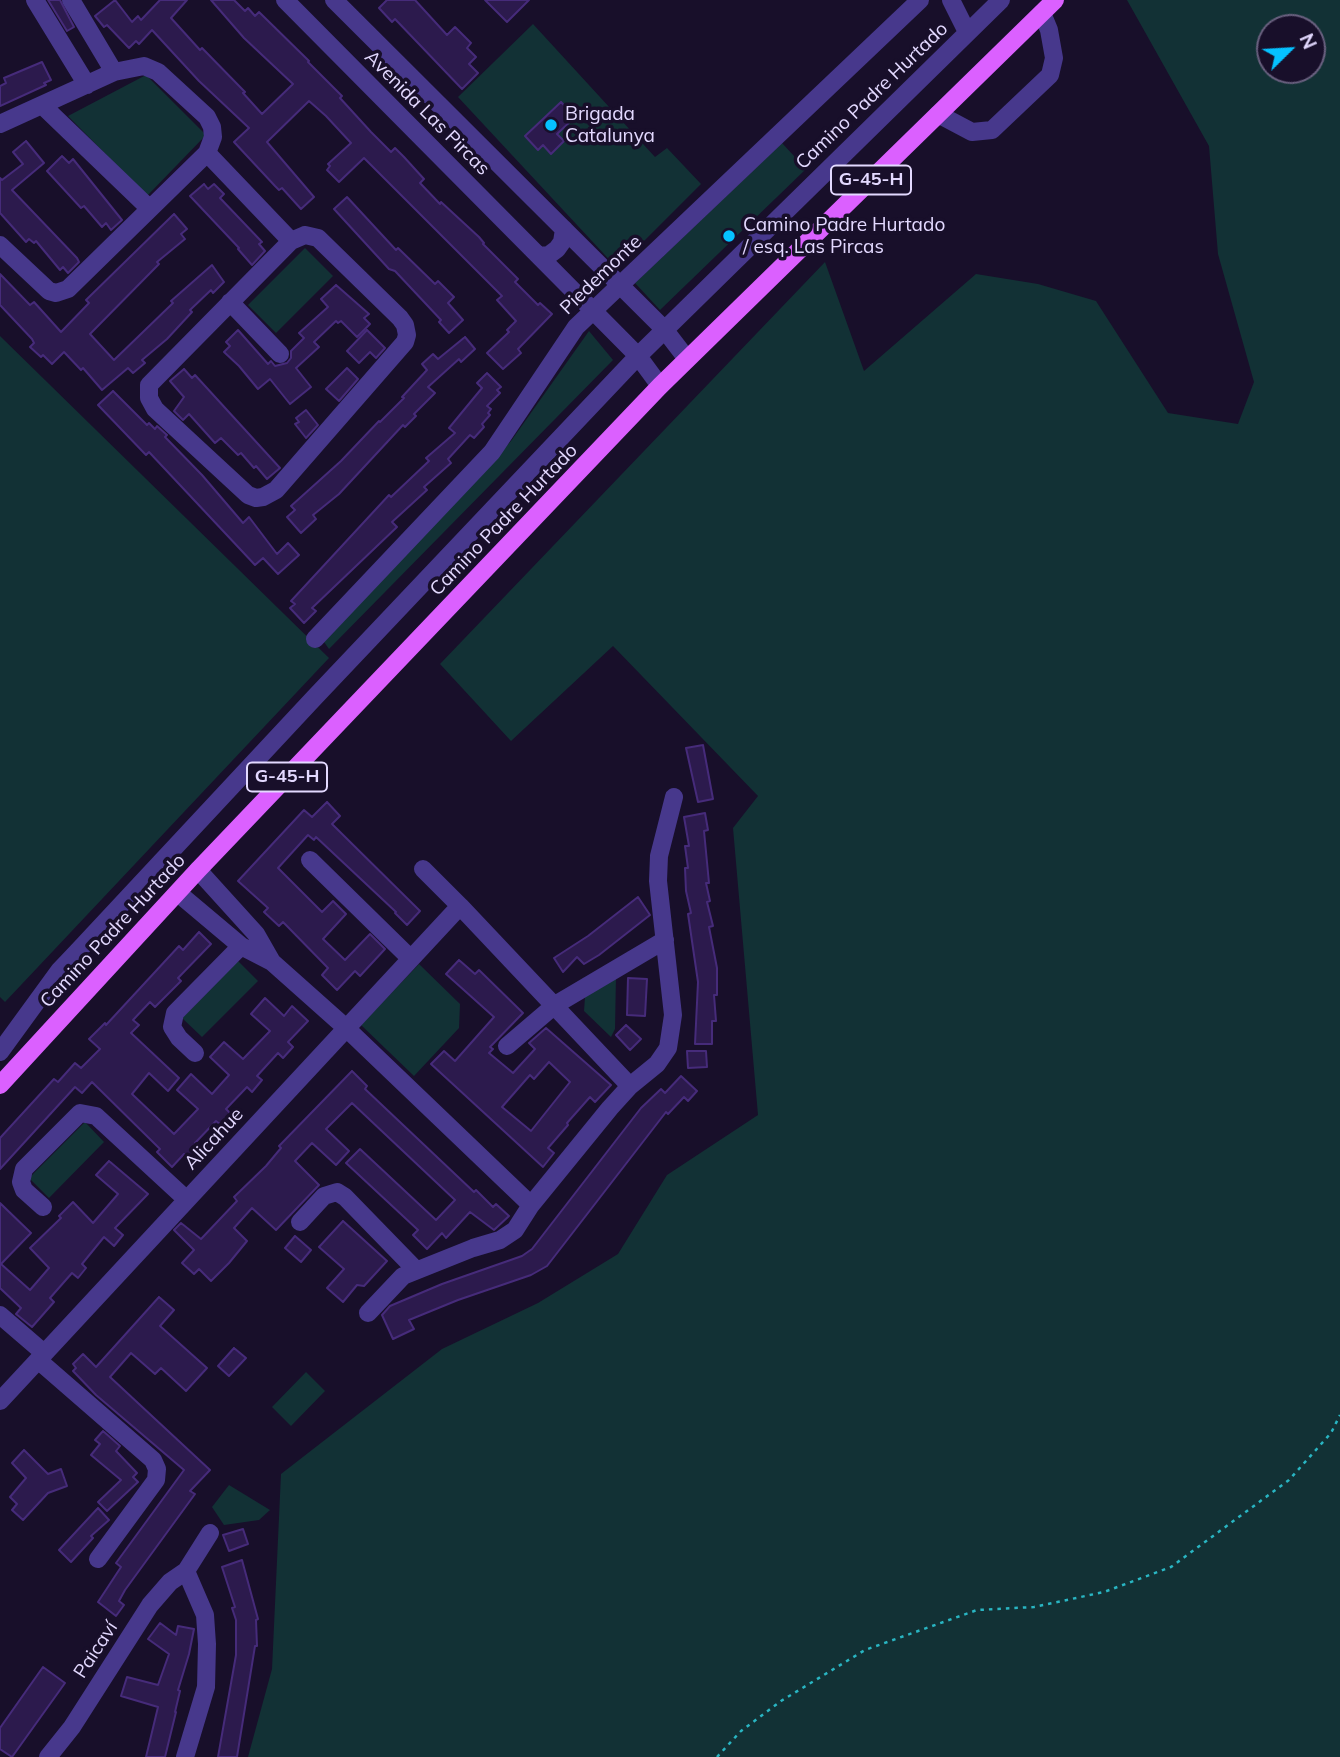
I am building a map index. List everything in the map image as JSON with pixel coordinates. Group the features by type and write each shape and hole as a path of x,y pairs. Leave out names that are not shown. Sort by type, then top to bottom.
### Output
{"main road":[{"name":"Camino Padre Hurtado","path":"0,1085 198,870 660,386 1049,6"}],"street":[{"path":"35,0 87,85"},
{"path":"71,0 114,72"},
{"name":"Avenida Las Pircas","path":"285,0 638,356 660,386"},
{"name":"Avenida Las Pircas","path":"334,0 664,329 687,359"},
{"name":"Piedemonte","path":"315,639 492,452 576,327 920,0"},
{"path":"951,0 967,32"},
{"name":"Camino Padre Hurtado","path":"0,1052 6,1030 149,873 638,356 994,3"},
{"path":"938,114 972,132 992,130 1050,75 1054,58 1049,30 1049,6"},
{"path":"0,124 114,72 144,66 158,72 206,117 212,127 213,137 207,153 71,287 61,292 49,291 0,245"},
{"path":"43,106 149,208"},
{"path":"207,153 291,241"},
{"path":"539,257 549,255 557,249 562,242 564,229"},
{"path":"305,235 318,238 400,318 407,335 405,342 276,491 263,497 248,495 155,409 149,398 149,385 291,241 305,235"},
{"path":"230,302 280,354"},
{"path":"368,1313 403,1276 472,1248 500,1240 515,1230 531,1205 587,1136 630,1086 657,1064 668,1048 673,1015 658,881 659,856 674,797"},
{"path":"310,860 410,958"},
{"path":"423,869 630,1086"},
{"path":"198,870 256,934 272,962"},
{"path":"178,893 241,946 272,962 345,1027 531,1205"},
{"name":"Alicahue","path":"0,1401 460,906"},
{"path":"507,1046 555,1005 665,940"},
{"path":"195,1053 172,1027 175,1013 241,946"},
{"path":"43,1207 24,1190 21,1182 24,1169 80,1113 96,1116 187,1200"},
{"path":"300,1222 324,1196 337,1192 345,1196 416,1270"},
{"path":"0,1315 153,1460 157,1469 156,1480 99,1559"},
{"name":"Paicaví","path":"48,1757 72,1727 150,1605 170,1582 186,1572 210,1533"},
{"path":"185,1757 206,1687 207,1644 205,1615 186,1572"}],"path":[{"path":"717,1757 741,1731 782,1701 864,1650 977,1610 1034,1606 1104,1592 1171,1567 1289,1480 1331,1433 1340,1415"}],"green space":[{"path":"1127,0 1340,0 1340,1757 248,1757 272,1669 281,1474 442,1349 538,1303 618,1254 667,1175 758,1115 733,828 758,796 613,646 511,741 440,664 825,262 864,371 976,274 1038,284 1096,301 1168,413 1238,424 1254,382 1218,254 1209,146"},
{"path":"533,24 655,157 667,148 701,184 617,268 458,97"},
{"path":"146,75 206,135 147,196 68,116"},
{"path":"782,143 806,169 660,310 635,283"},
{"path":"305,248 333,276 276,333 248,305"},
{"path":"589,331 613,360 329,649 324,642 511,441"},
{"path":"0,336 329,658 5,1002 0,997"},
{"path":"238,961 258,981 202,1037 182,1018"},
{"path":"419,964 460,1004 459,1028 414,1076 361,1025"},
{"path":"616,976 615,1029 611,1037 584,1011 585,997"},
{"path":"85,1122 104,1142 49,1198 29,1178"},
{"path":"306,1372 325,1391 291,1426 272,1407"},
{"path":"229,1485 270,1510 259,1520 224,1525 212,1507"}],"building":[{"path":"48,0 60,0 74,27 67,31"},
{"path":"115,0 132,22 138,16 141,20 160,0 187,0 171,18 200,50 202,48 245,92 243,93 262,114 293,84 244,38 211,0 234,0 245,11 248,8 255,16 259,12 342,96 340,98 391,152 395,148 404,157 424,179 420,183 479,237 518,279 515,282 538,305 540,303 552,314 518,349 521,353 503,369 487,353 509,332 507,330 516,321 497,300 502,296 364,158 339,182 327,170 330,166 328,164 351,143 326,116 309,101 267,142 314,197 301,209 282,188 279,190 275,186 234,142 249,128 199,81 152,30 139,44 136,41 129,48 107,25 104,27 95,16"},
{"path":"387,0 415,0 447,35 455,27 471,43 467,48 476,57 469,64 478,73 462,89 395,19 392,22 379,8"},
{"path":"485,0 529,0 507,22"},
{"path":"42,62 51,80 44,83 46,85 0,106 0,86 6,83 4,78"},
{"name":"Brigada Catalunya","path":"561,102 575,117 557,134 564,141 551,154 543,145 538,150 525,136"},
{"path":"26,141 44,163 12,190 77,258 79,262 68,273 63,267 60,270 36,241 34,243 29,239 26,242 0,213 0,178 2,180 23,164 13,152"},
{"path":"62,156 69,163 73,159 122,220 111,230 106,223 102,227 84,206 81,208 47,171"},
{"path":"204,184 208,189 214,184 224,194 220,198 262,242 259,244 265,251 252,265 190,196"},
{"path":"347,197 396,250 398,248 435,284 438,281 454,297 448,303 463,320 449,333 439,322 441,320 334,209"},
{"path":"174,214 187,229 181,234 185,239 157,262 159,264 90,334 114,360 173,303 171,301 212,265 224,282 190,310 192,312 167,339 142,360 145,363 133,373 128,368 102,390 83,368 81,370 64,352 52,364 43,355 41,357 30,347 34,343 32,339 0,305 0,274 30,305 34,302 61,332 89,303 86,300"},
{"path":"336,285 369,314 364,318 370,324 357,337 341,321 336,321 314,342 319,347 296,368 311,387 290,404 270,379 258,389 224,352 230,346 226,342 238,330 268,364 271,361 275,366 287,363 291,358 291,351 304,338 299,333 328,307 321,299"},
{"path":"367,330 385,348 376,358 370,352 359,363 347,351"},
{"path":"465,337 475,349 461,362 459,359 428,387 435,393 414,414 416,416 405,427 403,425 339,494 313,515 316,519 301,533 287,517 295,510 291,506 404,398 402,397 427,370 422,364 433,354 438,359"},
{"path":"347,368 358,379 339,401 326,389"},
{"path":"184,369 192,378 195,375 280,468 267,479 256,466 254,468 241,453 238,455 221,438 215,443 189,414 183,420 174,411 184,397 170,381"},
{"path":"487,373 501,387 497,390 500,393 487,406 491,409 488,413 490,415 482,424 484,427 474,438 470,435 448,459 451,463 424,487 427,490 392,522 397,527 312,608 316,611 304,623 290,608 295,604 291,601 389,495 391,497 429,461 426,458 455,433 449,428 482,388 477,383"},
{"path":"113,391 147,425 149,423 155,429 157,426 167,435 165,437 243,523 249,517 277,554 288,543 299,555 278,574 263,558 255,565 149,452 146,455 98,405"},
{"path":"306,410 318,425 306,438 295,424 299,422 296,418"},
{"path":"703,745 713,799 698,802 686,748"},
{"path":"327,802 340,816 332,824 420,911 407,925 316,837 314,840 308,835 278,868 322,912 333,901 346,914 323,939 345,960 370,934 385,949 360,976 355,971 337,990 322,975 328,968 283,922 279,926 264,912 268,908 238,881 304,810 312,817"},
{"path":"705,813 709,883 706,883 710,901 707,902 713,926 709,927 717,968 717,995 714,995 716,1021 712,1021 712,1044 695,1044 698,982 686,891 685,868 688,868 685,846 689,846 684,817"},
{"path":"638,897 650,915 599,955 584,964 577,957 563,972 554,958 588,936"},
{"path":"199,932 211,944 178,978 181,981 155,1007 150,1002 133,1020 139,1025 131,1033 179,1078 168,1091 149,1073 132,1094 174,1134 198,1109 177,1090 191,1074 212,1094 229,1075 210,1057 224,1042 243,1059 270,1031 251,1014 265,998 284,1016 292,1006 308,1021 288,1042 293,1047 283,1058 278,1053 257,1076 262,1080 252,1092 247,1087 226,1109 231,1114 221,1125 216,1121 195,1143 200,1147 189,1159 184,1154 172,1167 157,1152 160,1149 92,1082 82,1093 75,1087 0,1169 0,1138 54,1079 58,1082 75,1063 81,1068 100,1049 89,1039 105,1023 106,1025 179,946 183,950"},
{"path":"459,960 475,974 479,970 523,1013 490,1047 493,1049 489,1053 513,1073 535,1049 529,1043 546,1028 611,1085 595,1102 590,1097 567,1123 548,1148 554,1153 543,1167 431,1064 444,1051 455,1061 494,1017 446,974","holes":["549,1062 570,1082 531,1131 502,1107 530,1075 534,1079"]},
{"path":"628,978 647,979 645,1016 627,1015"},
{"path":"626,1025 641,1039 630,1050 616,1035"},
{"path":"687,1051 706,1051 707,1067 688,1068"},
{"path":"352,1071 367,1086 365,1089 474,1192 476,1190 493,1207 496,1204 509,1216 494,1230 470,1212 446,1238 442,1233 427,1249 413,1235 418,1230 346,1163 360,1149 436,1220 455,1200 352,1103 326,1129 349,1151 336,1165 312,1143 295,1161 319,1185 276,1230 252,1208 234,1228 247,1241 229,1263 211,1281 199,1269 194,1274 182,1263 194,1250 174,1230 181,1223 201,1239 237,1201 234,1197 266,1166 281,1148 279,1146"},
{"path":"681,1076 697,1091 688,1101 684,1097 668,1114 666,1112 547,1266 531,1275 409,1320 414,1329 393,1339 382,1315 390,1306 442,1284 522,1256 532,1249 641,1108 661,1089 665,1093"},
{"path":"109,1161 148,1194 115,1228 123,1235 114,1246 104,1237 82,1264 86,1268 78,1278 72,1273 50,1298 54,1302 32,1327 16,1314 21,1308 0,1288 0,1203 31,1233 1,1264 30,1290 49,1268 30,1248 61,1218 59,1216 73,1202 93,1223 118,1194 96,1175"},
{"path":"343,1221 387,1261 364,1286 357,1285 343,1302 327,1288 344,1269 319,1247"},
{"path":"295,1236 311,1250 301,1262 285,1248"},
{"path":"159,1297 174,1310 160,1326 207,1368 186,1391 161,1368 155,1374 131,1353 110,1377 210,1470 190,1491 195,1494 125,1590 119,1601 124,1605 116,1616 98,1602 121,1567 116,1563 184,1470 96,1395 73,1371 76,1368 73,1364 83,1354 96,1367"},
{"path":"234,1348 246,1358 229,1376 218,1366"},
{"path":"103,1431 120,1446 116,1451 137,1473 133,1477 138,1482 107,1511 98,1502 121,1480 91,1455 100,1444 95,1440"},
{"path":"24,1450 48,1474 61,1469 67,1486 48,1493 23,1520 12,1510 17,1504 10,1497 26,1478 12,1463"},
{"path":"98,1508 109,1520 91,1536 93,1538 71,1562 59,1550"},
{"path":"243,1529 248,1544 229,1551 223,1535"},
{"path":"242,1560 258,1619 257,1646 237,1757 218,1757 236,1655 236,1620 232,1608 235,1607 222,1567"},
{"path":"160,1623 176,1635 178,1626 194,1629 178,1690 176,1712 165,1757 146,1757 158,1707 121,1696 127,1677 158,1685 169,1654 148,1639"},
{"path":"43,1667 65,1683 12,1757 0,1749 0,1728"}],"place":[{"name":"Brigada Catalunya","path":"551,125"},
{"name":"Camino Padre Hurtado / esq. Las Pircas","path":"729,236"}]}
